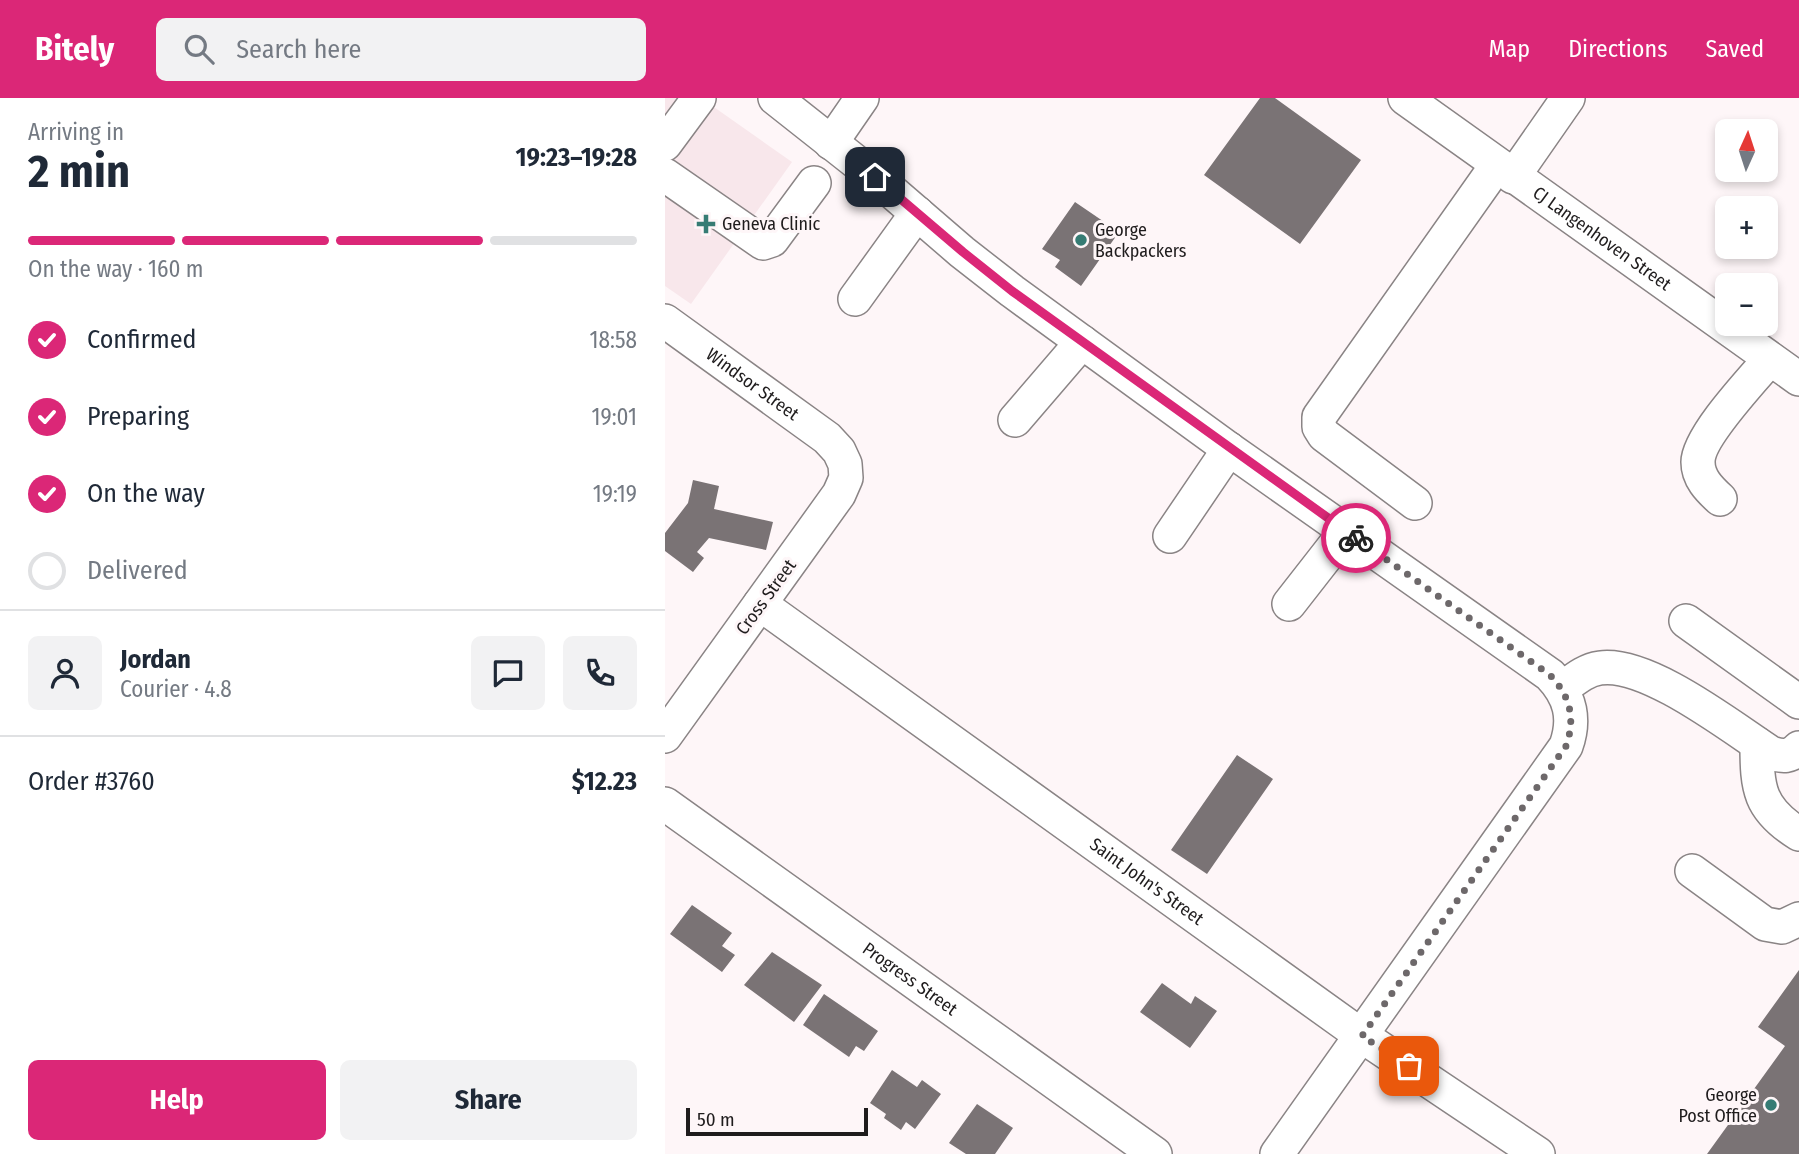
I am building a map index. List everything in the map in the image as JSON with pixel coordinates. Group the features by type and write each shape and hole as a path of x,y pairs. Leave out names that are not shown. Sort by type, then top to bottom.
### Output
{"street":[{"path":"665,144 699,98"},
{"path":"775,98 875,177 1002,284 1229,449 1550,675 1563,688 1570,704 1570,735 1566,746 1276,1154"},
{"path":"831,143 862,98"},
{"name":"CJ Langenhoven Street","path":"1405,98 1799,379"},
{"path":"1415,503 1324,435 1319,427 1319,417 1505,171 1568,98"},
{"path":"665,175 763,243 772,240 814,183"},
{"path":"855,299 917,213"},
{"name":"Windsor Street","path":"665,321 827,438 839,451"},
{"path":"1015,421 1082,342"},
{"path":"1720,499 1707,488 1700,473 1698,460 1705,439 1770,359"},
{"path":"1170,536 1229,449"},
{"name":"Cross Street","path":"665,736 839,494 846,478 845,464 839,451"},
{"path":"1289,604 1346,531"},
{"name":"Saint John's Street","path":"760,604 1362,1036 1538,1154"},
{"path":"1686,621 1799,702"},
{"path":"1563,688 1582,674 1596,669 1624,670 1678,693 1782,757 1791,755 1799,748"},
{"path":"1757,744 1757,771 1764,802 1774,817 1799,834"},
{"name":"Progress Street","path":"665,804 1155,1154"},
{"path":"1692,871 1765,924 1782,927 1799,919"}],"shaded area":[{"name":"Geneva Clinic","path":"665,98 701,98 792,162 691,304 665,286"}],"building":[{"path":"1260,98 1275,98 1361,160 1300,244 1204,175"},
{"name":"George Backpackers","path":"1075,202 1119,232 1081,286 1055,267 1060,260 1042,249"},
{"path":"693,480 719,486 714,509 773,522 766,550 709,538 697,552 704,558 693,572 665,551 665,533 688,503"},
{"path":"1237,755 1273,779 1207,874 1171,850"},
{"path":"692,905 732,933 722,946 735,955 722,972 670,934"},
{"path":"772,952 822,985 794,1022 744,985"},
{"name":"George Post Office","path":"1799,970 1799,1154 1707,1154 1785,1046 1758,1027"},
{"path":"1162,983 1191,1004 1195,996 1217,1011 1190,1048 1140,1012"},
{"path":"824,994 878,1031 864,1051 856,1046 849,1057 803,1025"},
{"path":"892,1070 917,1087 922,1080 941,1094 915,1129 906,1122 901,1130 884,1118 886,1114 870,1103"},
{"path":"977,1104 1013,1128 995,1154 966,1154 949,1143"}],"way so far":[{"path":"1356,538 1550,675 1563,688 1570,704 1570,735 1566,746 1362,1036 1409,1066"}],"place":[{"name":"Geneva Clinic","path":"706,224"},
{"name":"George Backpackers","path":"1081,240"},
{"name":"George Post Office","path":"1771,1105"}],"route":[{"path":"875,177 1012,291 1356,538"}]}
